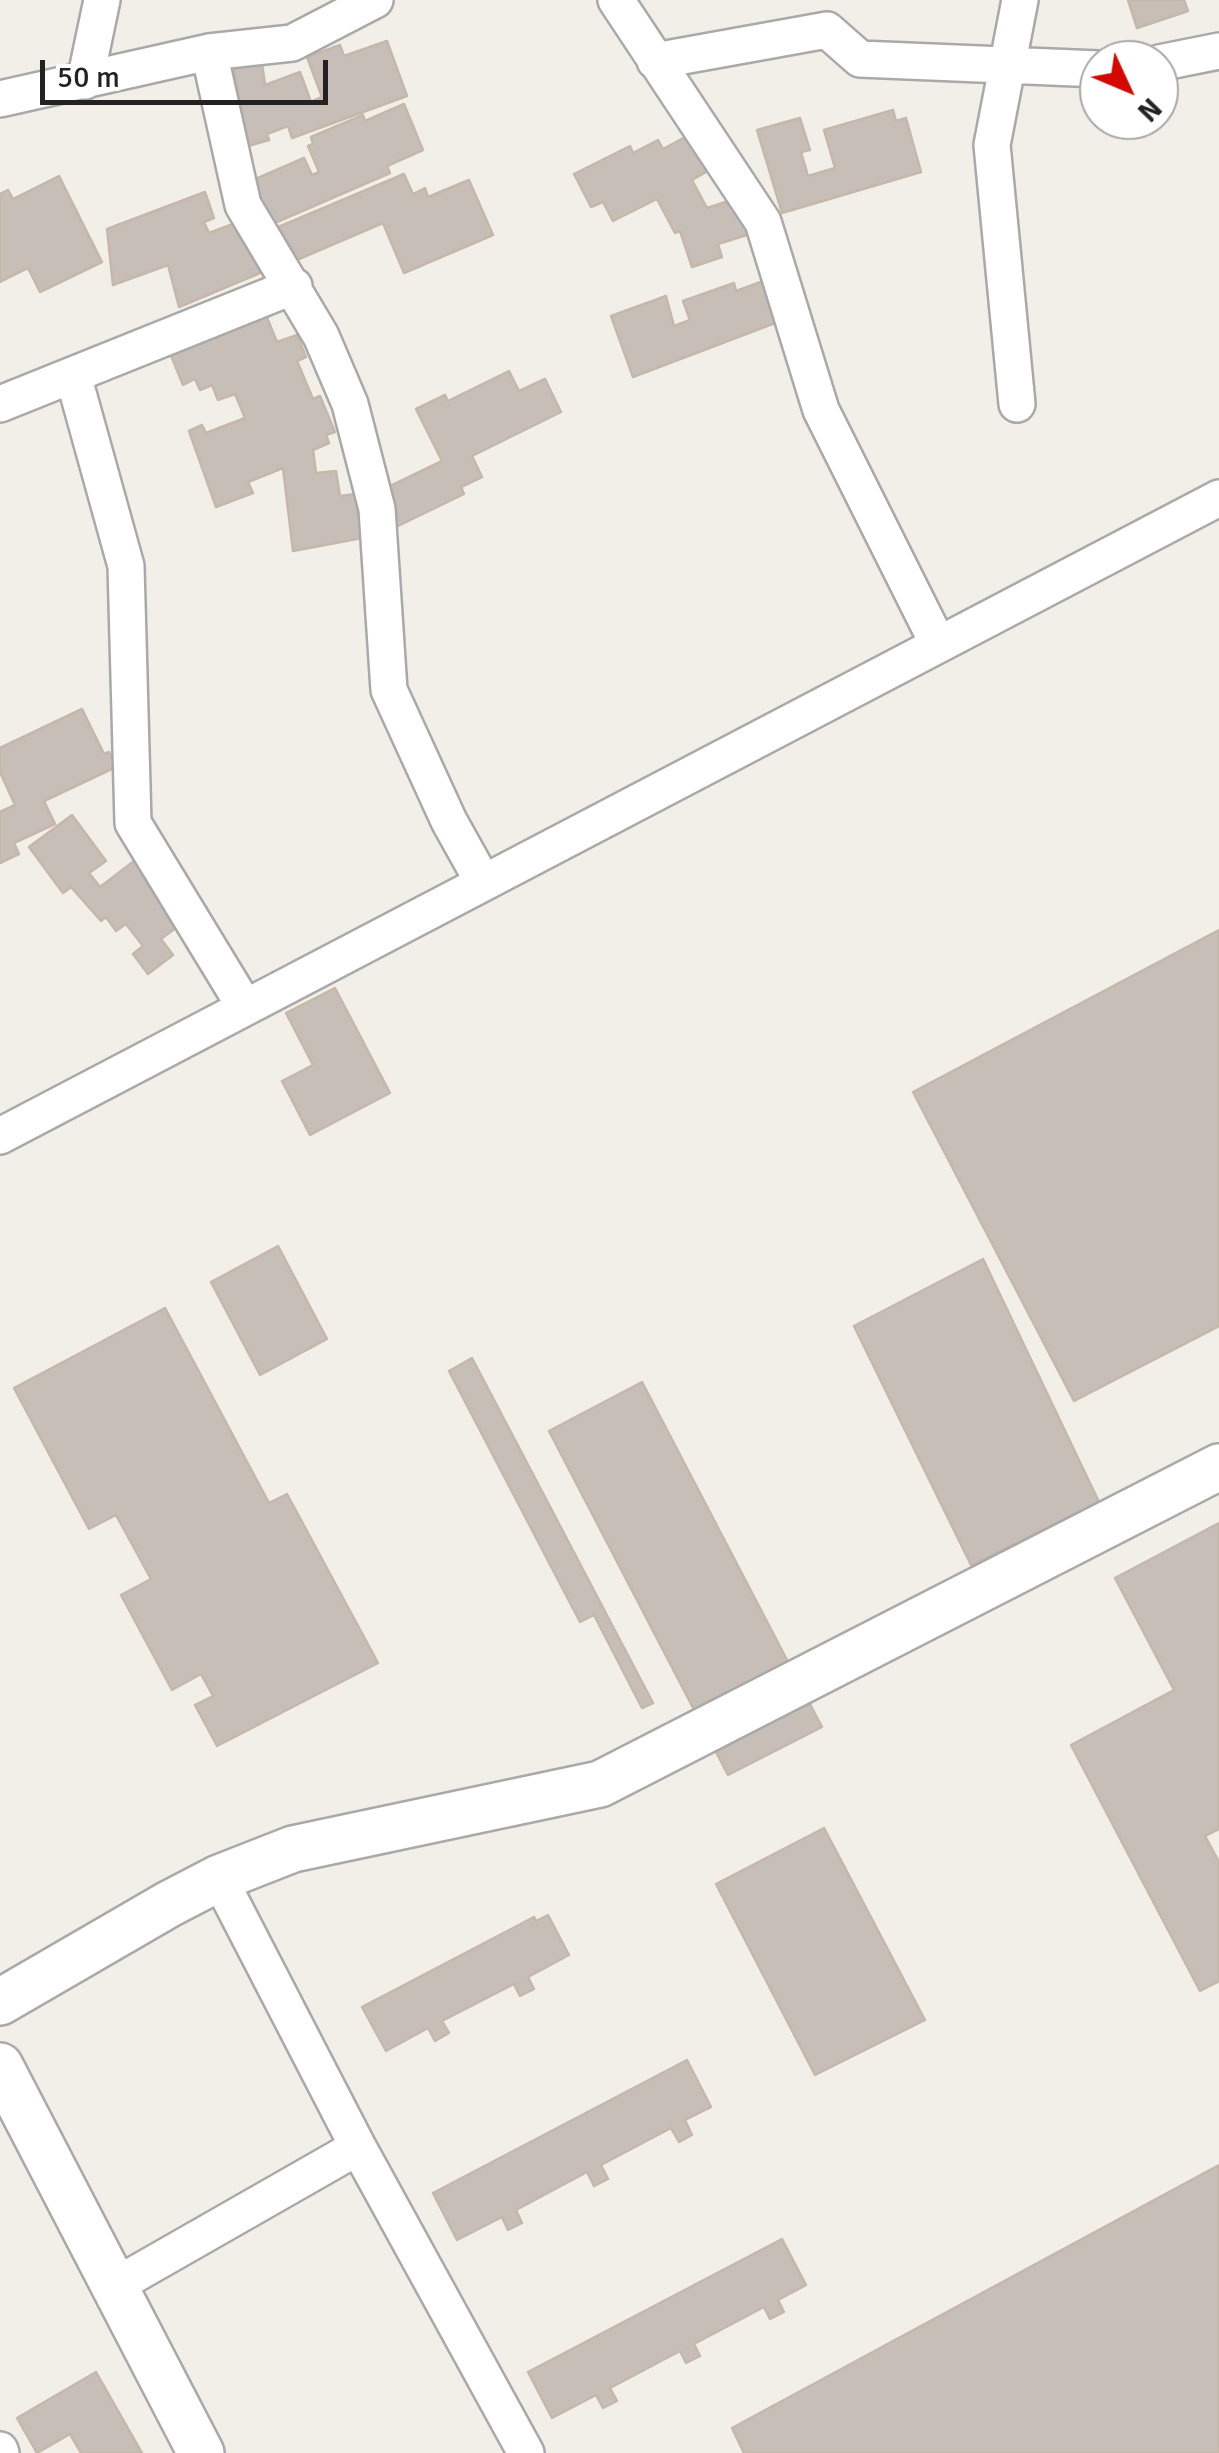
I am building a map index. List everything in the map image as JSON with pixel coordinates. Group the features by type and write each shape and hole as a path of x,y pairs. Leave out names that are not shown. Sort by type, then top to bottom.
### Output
{"street":[{"path":"85,81 102,0"},
{"path":"6,89 85,81 209,52 292,43 375,0"},
{"path":"616,0 763,222 822,410 937,642"},
{"path":"1017,404 992,146 1020,0"},
{"path":"655,61 826,30 860,60 1079,68"},
{"path":"1179,59 1219,51"},
{"path":"209,52 243,206 294,286 350,404 378,509 390,690 449,821 482,882"},
{"path":"0,404 294,286"},
{"path":"72,375 126,566 133,823 245,1007"},
{"path":"0,1136 937,642 1219,498"},
{"path":"0,2002 219,1878 293,1850 600,1784 1219,1467"},
{"path":"219,1878 358,2147 526,2453"},
{"path":"0,2066 201,2453"},
{"path":"112,2288 358,2147"}],"building":[{"path":"1128,0 1184,0 1188,11 1137,28"},
{"path":"387,41 407,96 292,138 288,126 267,134 269,140 248,146 235,102 239,102 234,67 262,63 265,85 300,72 311,102 322,97 307,57 340,45 344,56"},
{"path":"404,104 423,150 387,166 390,173 270,225 251,181 304,158 312,175 319,172 308,146 313,144 311,137 363,115 365,121"},
{"path":"893,110 896,121 906,118 921,172 782,213 757,130 800,118 810,150 801,152 808,176 835,168 824,130"},
{"path":"689,135 708,171 692,180 707,208 738,198 750,234 718,244 722,257 692,267 680,231 675,233 657,199 613,221 603,202 591,207 574,174 630,146 633,153 658,140 663,149"},
{"path":"404,174 413,194 425,188 428,197 469,180 493,235 404,273 383,223 292,262 276,228"},
{"path":"59,176 102,262 40,292 28,268 0,282 0,194 8,190 13,199"},
{"path":"205,192 214,218 204,222 209,233 241,221 260,273 179,307 168,265 113,285 107,229"},
{"path":"769,279 783,320 633,377 611,316 666,296 674,326 690,320 683,301 734,283 736,291"},
{"path":"261,303 277,342 297,335 306,357 297,361 313,399 320,396 335,432 326,435 329,443 313,450 316,473 336,471 340,496 356,494 362,538 293,551 283,468 248,482 253,493 216,507 189,431 202,425 206,433 245,418 235,394 218,400 212,385 200,390 195,379 183,385 168,348"},
{"path":"509,371 519,391 545,379 561,412 472,456 482,477 461,487 464,494 398,526 380,491 442,461 416,409 445,395 448,401"},
{"path":"82,709 104,754 109,752 116,767 44,801 55,824 14,843 19,854 0,863 0,812 15,805 0,772 0,748"},
{"path":"72,815 106,861 89,873 100,887 134,861 181,924 161,939 173,955 148,974 133,954 143,946 126,924 116,931 106,917 101,921 71,887 63,893 29,847"},
{"path":"1219,930 1219,1326 1074,1401 913,1092"},
{"path":"335,988 390,1093 310,1135 282,1081 313,1065 286,1013"},
{"path":"278,1246 327,1339 260,1375 211,1282"},
{"path":"983,1259 1099,1502 971,1565 854,1326"},
{"path":"165,1308 269,1503 287,1494 378,1663 217,1746 195,1705 213,1696 201,1674 172,1690 121,1595 151,1579 116,1515 89,1529 14,1388"},
{"path":"472,1358 653,1703 642,1708 594,1615 580,1622 449,1371"},
{"path":"642,1382 822,1727 728,1775 549,1431"},
{"path":"1219,1523 1219,1829 1205,1836 1219,1862 1219,1981 1200,1991 1071,1745 1174,1690 1115,1578"},
{"path":"824,1828 925,2020 815,2075 716,1884"},
{"path":"548,1915 569,1955 528,1977 534,1989 520,1996 514,1984 442,2021 449,2033 435,2041 428,2028 386,2051 362,2007 534,1917 536,1921"},
{"path":"687,2060 711,2107 685,2120 692,2135 679,2142 671,2128 601,2165 608,2179 594,2186 587,2172 516,2210 522,2223 508,2230 502,2217 457,2240 433,2193"},
{"path":"1219,2165 1219,2453 744,2453 732,2428"},
{"path":"782,2239 806,2285 778,2300 784,2312 770,2319 764,2307 694,2344 700,2356 686,2363 680,2351 610,2388 617,2401 603,2408 596,2395 552,2418 528,2372"},
{"path":"96,2372 142,2453 81,2453 70,2434 37,2453 17,2418"}]}
